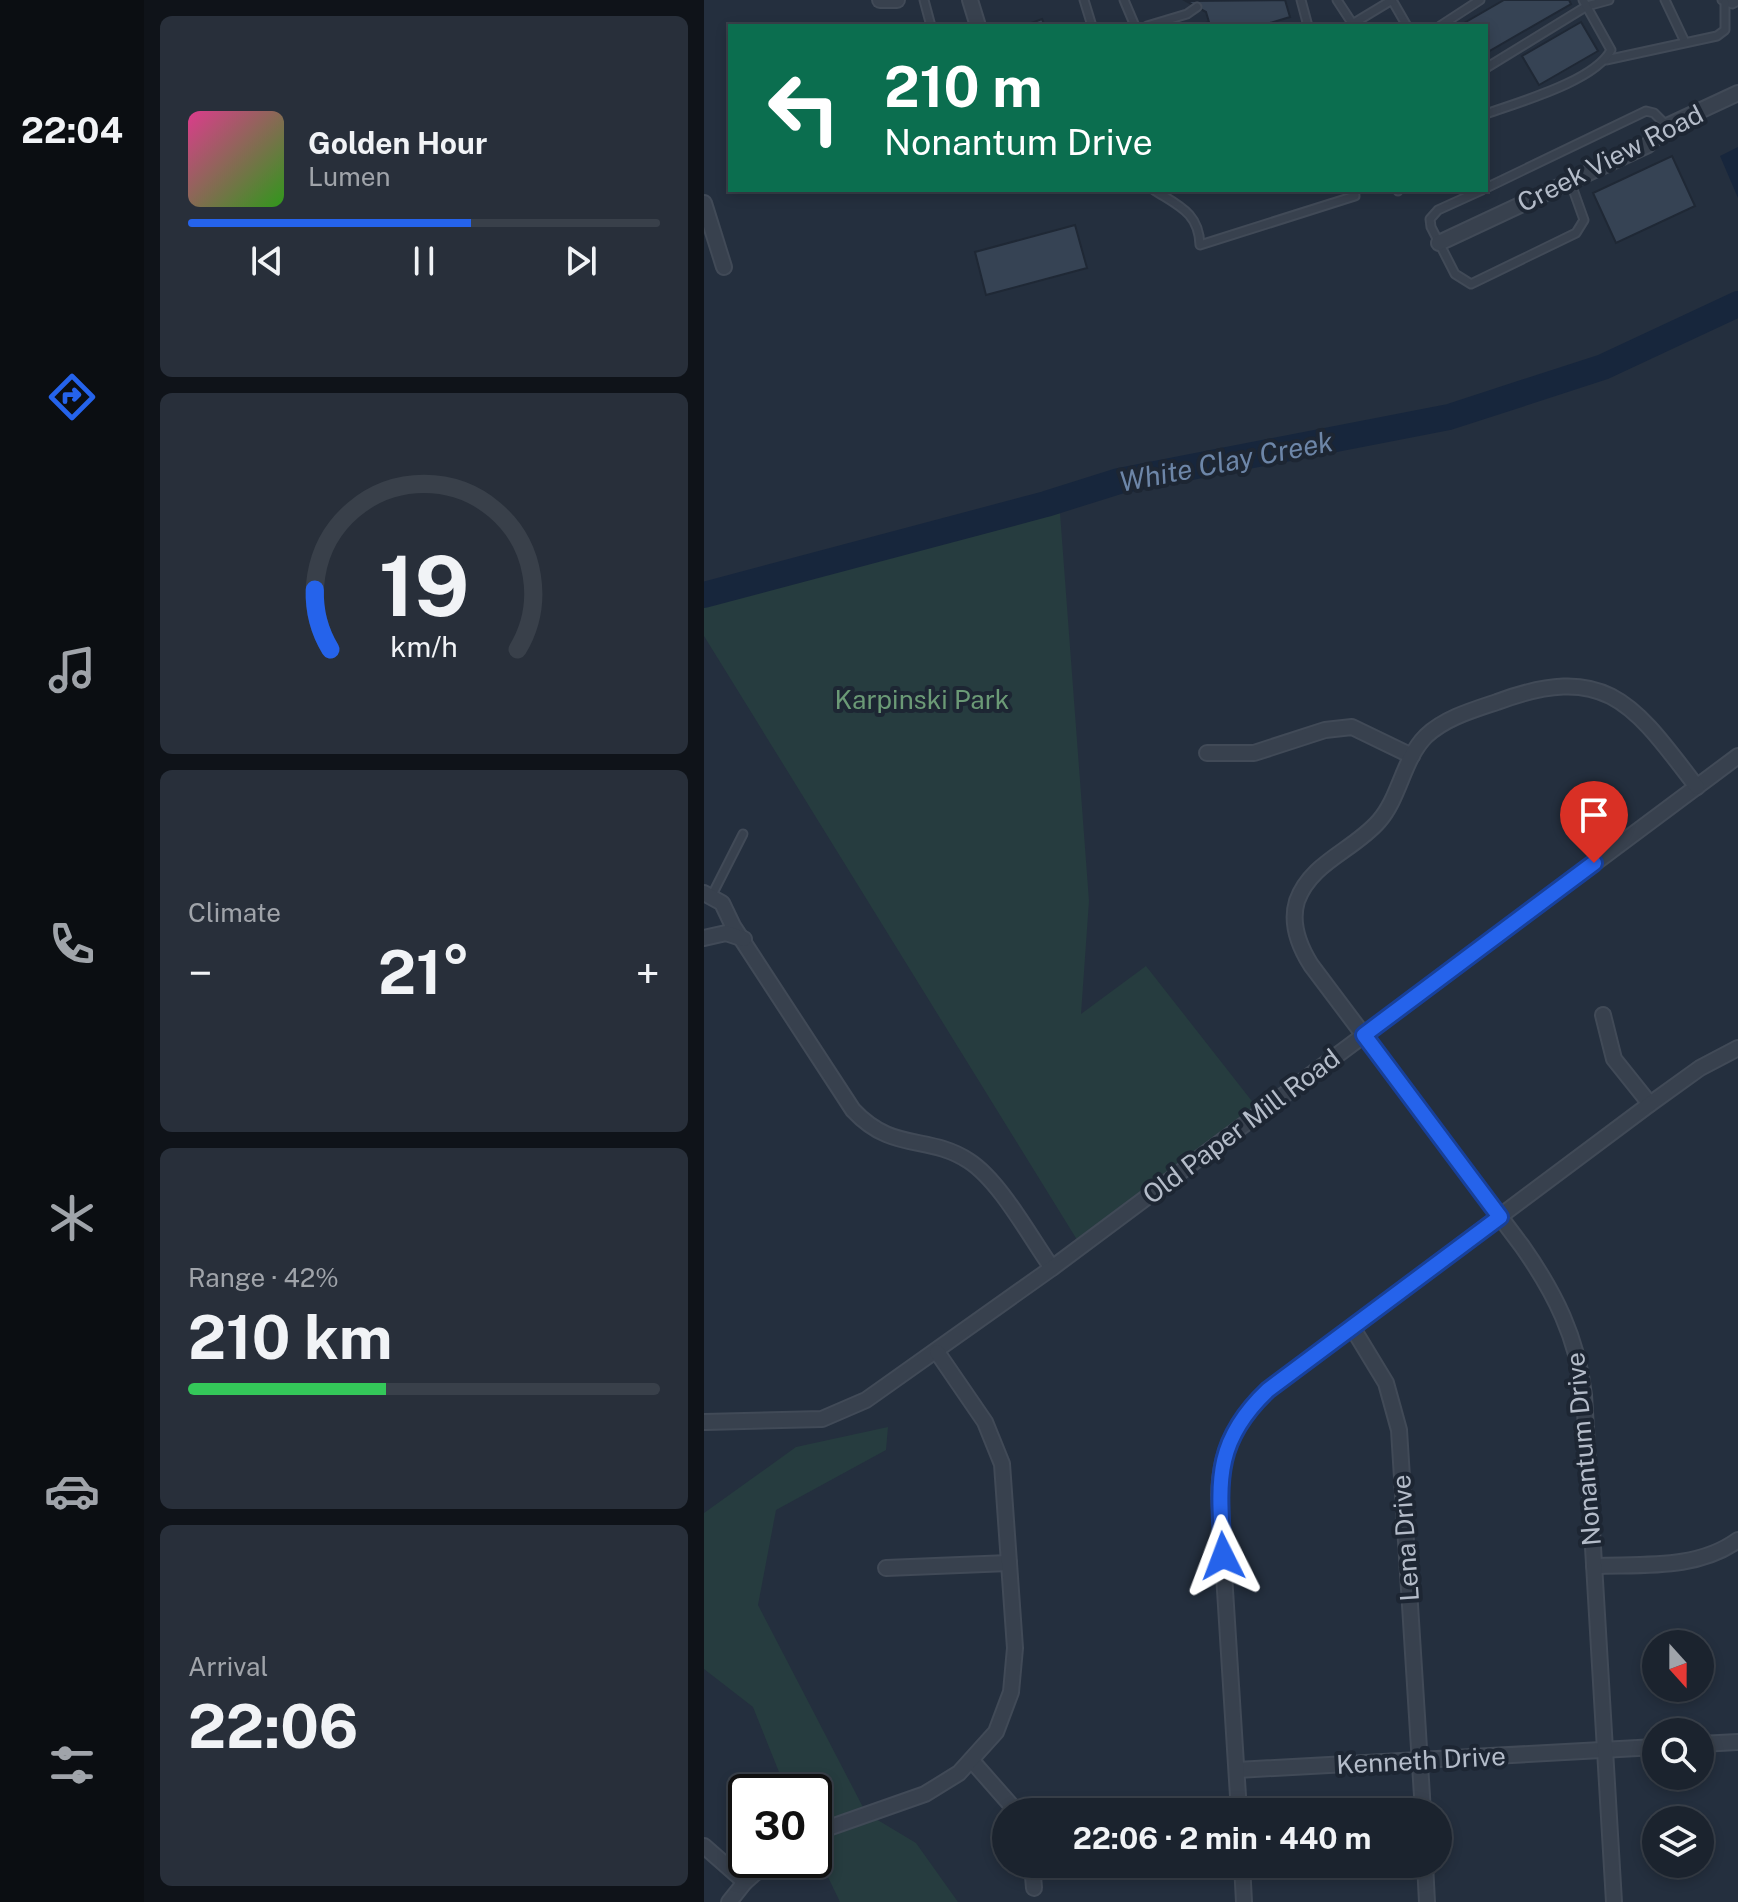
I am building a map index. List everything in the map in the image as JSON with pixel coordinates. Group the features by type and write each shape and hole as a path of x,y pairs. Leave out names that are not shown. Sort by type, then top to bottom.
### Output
{"street":[{"path":"880,0 897,0"},
{"path":"970,0 977,24"},
{"name":"Creek View Road","path":"1439,243 1648,145 1667,126 1738,93"},
{"path":"704,203 724,267"},
{"path":"1207,753 1254,753 1325,730 1352,727 1412,756 1424,738 1452,719 1539,688 1575,686 1609,694 1637,712 1697,787"},
{"name":"Nonantum Drive","path":"1412,756 1394,800 1377,824 1322,866 1302,889 1296,906 1298,939 1311,965 1550,1288 1576,1350 1584,1395 1614,1902"},
{"name":"Old Paper Mill Road","path":"704,1422 803,1420 837,1415 866,1400 1052,1268 1738,756"},
{"path":"708,894 722,903 853,1110 877,1132 941,1149 970,1161 993,1185 1052,1268"},
{"path":"704,938 726,933 744,939"},
{"path":"1603,1015 1614,1059 1650,1104"},
{"path":"1238,1798 1219,1495 1224,1455 1231,1436 1253,1404 1352,1327 1650,1104 1700,1068 1738,1048"},
{"name":"Lena Drive","path":"1352,1327 1386,1383 1398,1422 1422,1798"},
{"path":"832,1827 925,1794 973,1762 996,1732 1011,1692 1015,1648 1002,1464 985,1422 937,1352"},
{"path":"1594,1566 1687,1562 1718,1553 1738,1540"},
{"path":"886,1568 1009,1563"},
{"path":"1714,1743 1738,1742"},
{"name":"Kenneth Drive","path":"1237,1770 1642,1748"},
{"path":"973,1762 1005,1798"},
{"path":"704,1846 745,1882"},
{"path":"729,1902 750,1878"},
{"path":"1033,1878 1034,1888"},
{"path":"1243,1878 1244,1902"},
{"path":"1426,1878 1427,1902"}],"lane":[{"path":"924,0 930,24"},
{"path":"1084,0 1091,24"},
{"path":"1124,0 1134,24"},
{"path":"1301,0 1307,24"},
{"path":"1337,0 1354,24 1392,0 1406,24"},
{"path":"1443,24 1480,0"},
{"path":"1488,67 1585,3 1609,0"},
{"path":"1665,0 1685,42"},
{"path":"1488,113 1571,81 1606,60 1724,32 1724,2 1738,1"},
{"path":"1585,3 1611,50 1606,60"},
{"path":"1154,24 1187,14 1197,7"},
{"path":"1488,187 1646,111 1654,113 1667,126"},
{"path":"1477,192 1438,210 1430,219 1439,243 1462,281 1471,284 1576,233 1584,220 1570,181"},
{"path":"1157,192 1197,221 1200,245 1355,196 1354,192"},
{"path":"708,894 743,834"}],"green space":[{"name":"Karpinski Park","path":"1060,513 1089,901 1081,1014 1146,966 1255,1105 1079,1243 704,636 704,606 855,558 902,546 971,537"},
{"path":"888,1427 886,1450 776,1510 758,1605 866,1813 916,1843 958,1902 840,1902 828,1878 832,1878 832,1774 780,1774 753,1707 704,1669 704,1513 796,1447"}],"water":[{"path":"1738,147 1738,198 1720,156"}],"building":[{"path":"1285,0 1290,17 1267,24 1202,24 1209,22 1206,12 1186,1"},
{"path":"1504,0 1569,0 1571,4 1488,52 1488,24 1462,24"},
{"path":"1581,22 1598,51 1539,85 1522,56"},
{"path":"1672,156 1695,206 1616,243 1593,193"},
{"path":"1075,225 1087,268 986,295 975,252"}],"waterway":[{"name":"White Clay Creek","path":"704,595 1046,504 1119,481 1449,417 1603,367 1738,304"}],"route":[{"path":"1223,1556 1220,1475 1231,1436 1253,1404 1500,1217 1364,1035 1594,863"}]}
